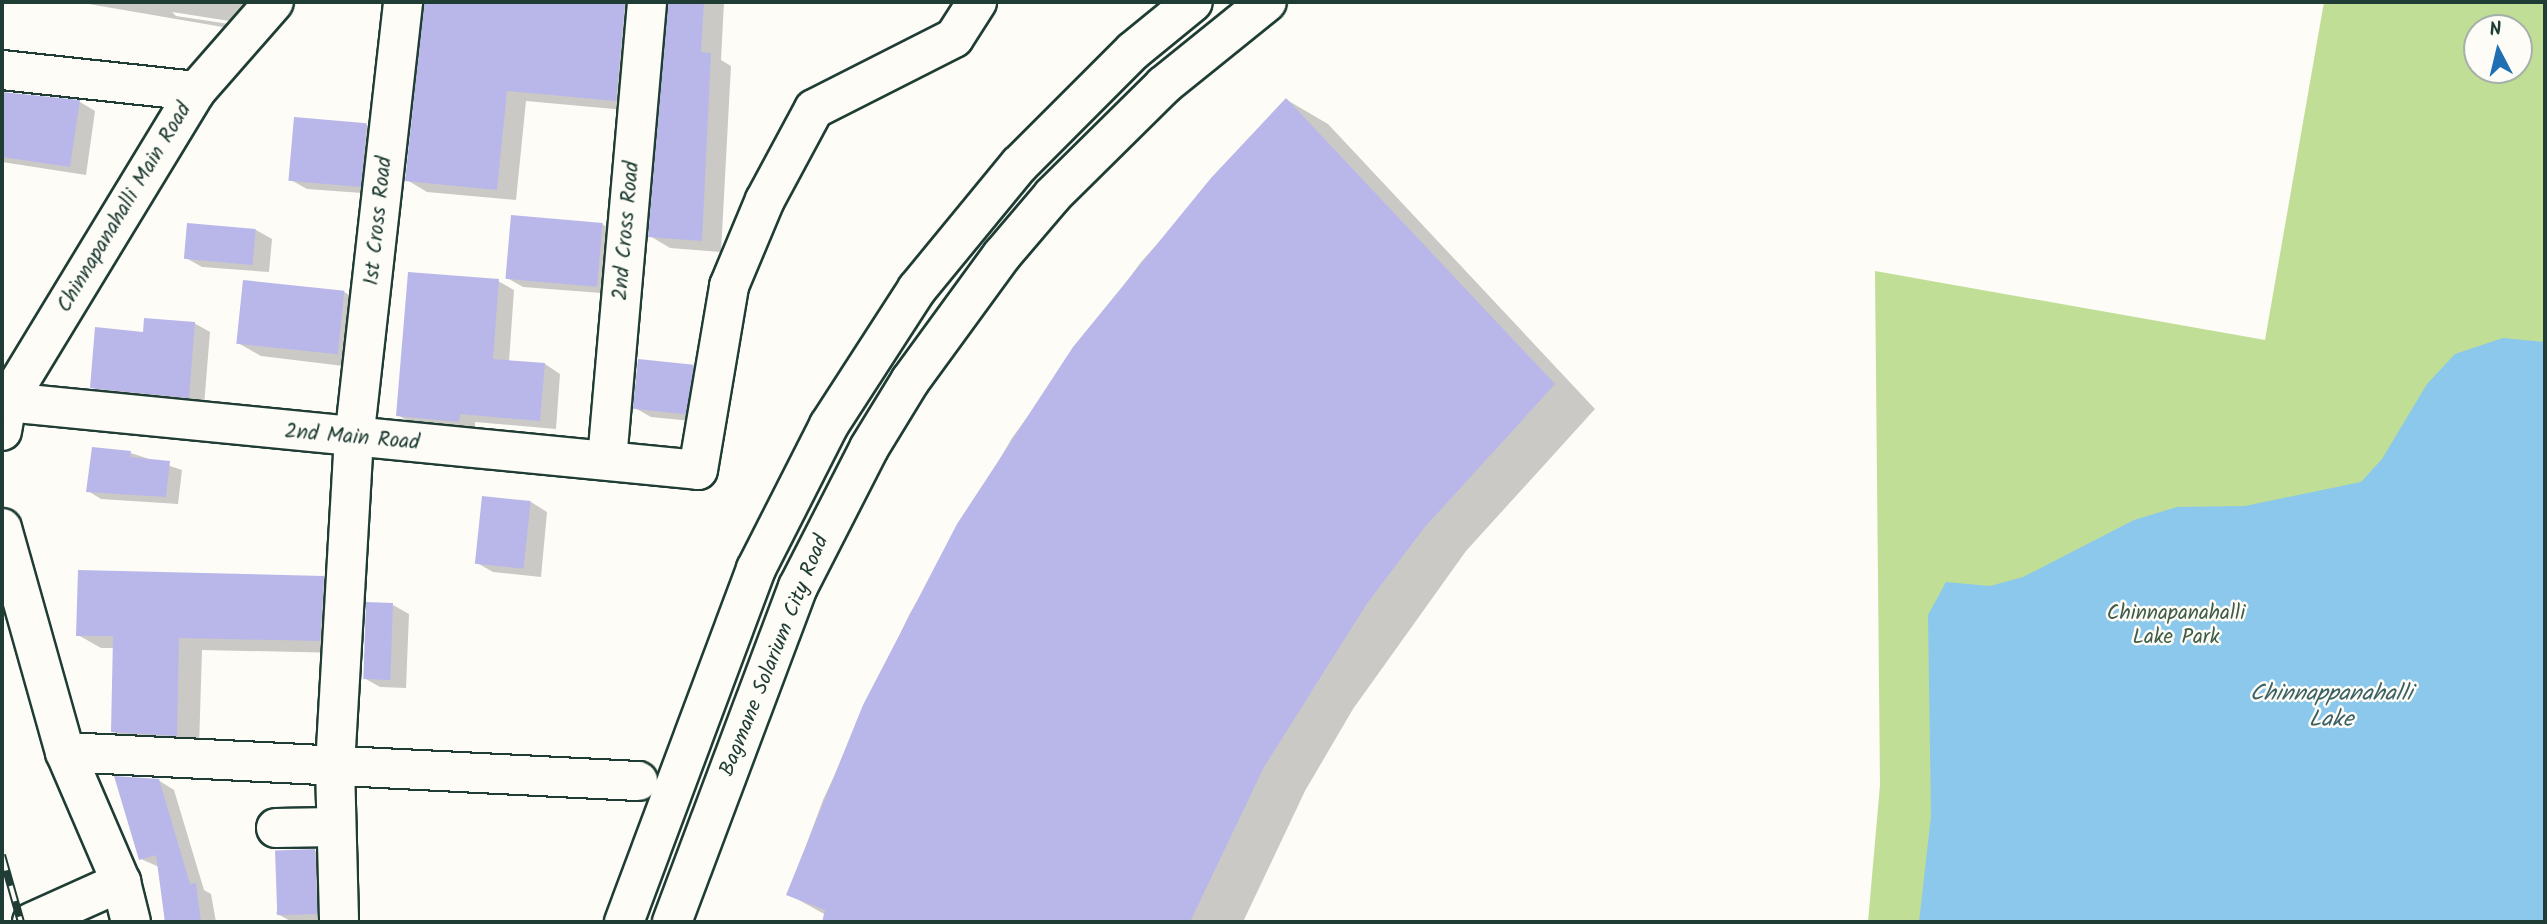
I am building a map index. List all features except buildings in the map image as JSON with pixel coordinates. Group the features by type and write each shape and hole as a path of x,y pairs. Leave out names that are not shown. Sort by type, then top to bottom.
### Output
{"street":[{"name":"Chinnapanahalli Main Road","path":"3,408 196,91 274,2"},
{"name":"1st Cross Road","path":"339,919 335,766 354,440 403,2"},
{"name":"2nd Cross Road","path":"607,460 647,2"},
{"name":"2nd Main Road","path":"3,408 698,470 729,286 765,200 814,109 954,38 977,2"},
{"path":"624,922 756,569 829,425 917,289 1001,185 1074,106 1193,2"},
{"name":"Bagmane Solarium City Road","path":"672,922 798,587 869,448 910,381 986,275 1053,195 1164,85 1267,2"},
{"path":"2,70 196,91"},
{"path":"2,528 65,752 121,882 131,922"},
{"path":"65,752 638,781"},
{"path":"276,828 335,827"},
{"path":"32,922 121,882"}],"green space":[{"name":"Chinnapanahalli Lake Park","path":"2324,2 2545,2 2545,922 1868,922 1880,785 1875,271 2265,340"}],"water":[{"name":"Chinnappanahalli Lake","path":"2503,338 2545,342 2545,922 1919,922 1931,816 1928,615 1946,582 1990,586 2023,577 2134,520 2177,507 2245,506 2361,482 2382,459 2427,384 2455,354"}],"railway":[{"path":"2,855 21,922"}]}
